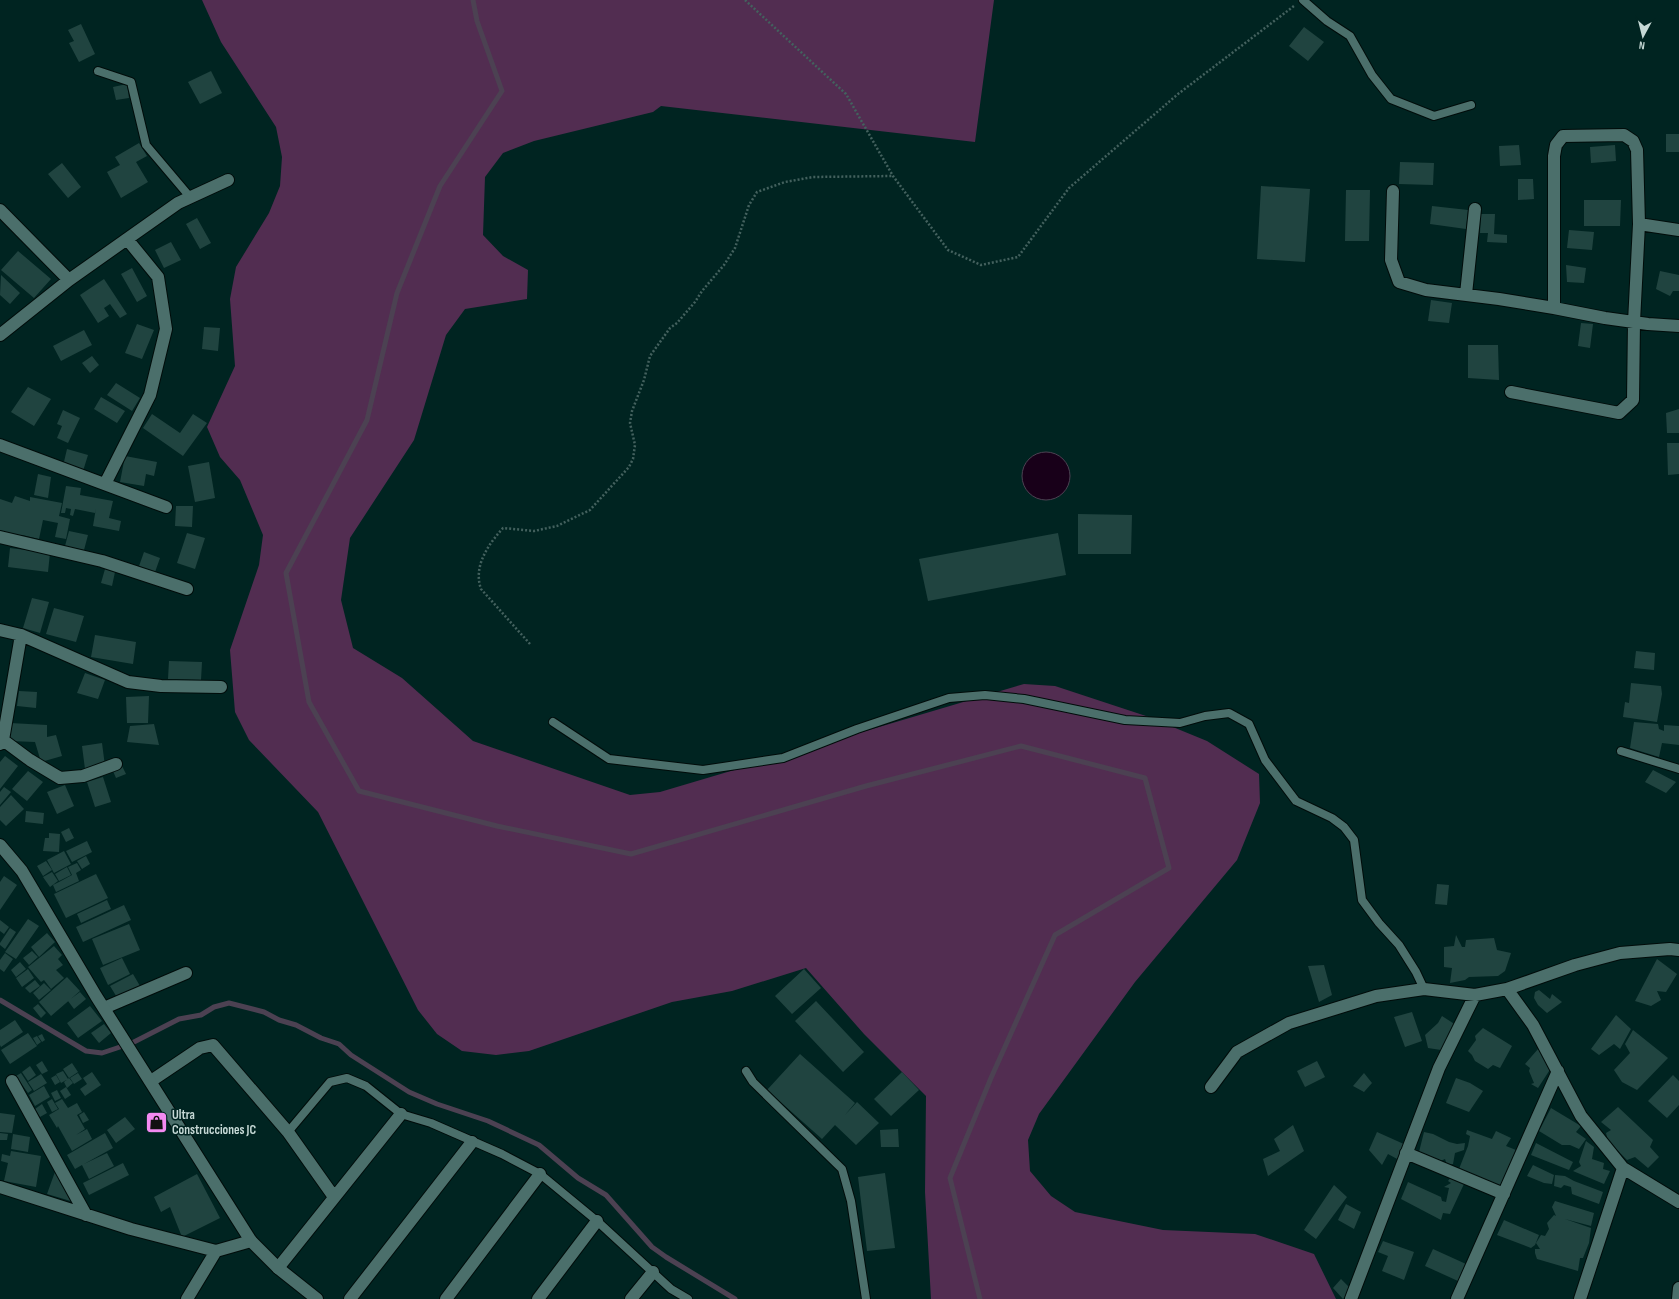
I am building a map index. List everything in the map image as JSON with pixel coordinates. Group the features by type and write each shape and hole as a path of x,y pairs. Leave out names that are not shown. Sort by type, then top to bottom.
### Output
{"street":[{"path":"1511,392 1619,413 1633,400 1634,322 1639,224 1637,150 1633,141 1624,135 1563,136 1556,144 1554,156 1554,308"},
{"path":"0,335 70,280 178,202 228,180"},
{"path":"1393,191 1391,260 1399,282 1426,290 1466,294 1605,318 1679,326"},
{"path":"1466,294 1475,209"},
{"path":"0,210 70,280"},
{"path":"1639,224 1679,230"},
{"path":"105,484 150,395 166,328 158,278 127,239"},
{"path":"0,445 166,507"},
{"path":"0,538 102,561 188,589"},
{"path":"0,630 21,635 128,682 161,686 221,687"},
{"path":"21,635 2,742 60,778 83,776 116,764"},
{"path":"0,845 22,871 104,1008 251,1241 278,1268 317,1299"},
{"path":"1211,1087 1237,1052 1289,1024 1376,996 1424,990 1475,995 1507,989 1575,965 1620,953 1670,949 1679,950"},
{"path":"104,1008 186,973"},
{"path":"1507,989 1533,1025 1582,1116 1623,1168 1679,1202"},
{"path":"1351,1299 1438,1068 1475,995"},
{"path":"151,1081 200,1048 213,1045 288,1132 334,1197"},
{"path":"1457,1299 1558,1071"},
{"path":"12,1081 86,1214"},
{"path":"278,1268 401,1114"},
{"path":"350,1299 472,1142"},
{"path":"1406,1153 1504,1194"},
{"path":"1580,1299 1623,1168"},
{"path":"446,1299 540,1174"},
{"path":"0,1187 131,1229 216,1251 251,1241"},
{"path":"538,1299 597,1221"},
{"path":"187,1299 216,1251"},
{"path":"631,1299 652,1272"},
{"path":"1678,1299 1679,1288"}],"lane":[{"path":"1302,0 1327,21 1350,36 1372,75 1391,99 1434,116 1471,105"},
{"path":"98,71 131,82 146,144 190,197"},
{"path":"553,722 609,760 703,770 783,758 857,729 949,698 985,695 1024,699 1125,720 1180,723 1205,716 1229,713 1249,724 1265,760 1296,800 1332,818 1344,827 1354,840 1362,900 1398,945 1416,972 1424,990"},
{"path":"1621,750 1679,769"},
{"path":"746,1071 753,1082 842,1169 851,1201 866,1299"},
{"path":"288,1132 330,1082 347,1078 366,1086 401,1114 431,1123 502,1154 540,1174 597,1221 671,1289 688,1299"}],"path":[{"path":"745,0 846,94 893,176 948,250 981,265 1018,257 1069,188 1178,94 1302,0"},
{"path":"530,644 481,589 478,579 482,557 503,528 534,531 557,526 590,510 629,467 634,459 635,445 630,423 632,411 644,380 650,356 670,328 677,323 724,266 735,248 749,205 757,192 785,182 813,177 893,176"}],"shaded area":[{"path":"202,0 994,0 975,142 661,106 653,112 534,141 503,153 485,177 483,235 503,256 528,270 527,299 465,309 446,335 414,440 350,538 341,600 353,648 402,678 473,741 630,795 660,792 1024,684 1055,686 1146,716 1207,741 1259,774 1260,803 1237,860 1135,982 1039,1114 1028,1140 1030,1171 1051,1196 1075,1212 1163,1230 1255,1234 1314,1254 1336,1299 931,1299 925,1192 926,1096 864,1034 806,968 732,991 672,1002 529,1051 496,1055 462,1051 437,1034 418,1010 318,812 249,740 235,712 230,650 259,565 263,535 240,480 220,457 207,427 235,366 230,299 236,267 269,213 280,186 282,157 276,127 221,42"},
{"path":"1041,452 1051,452 1060,456 1066,462 1070,471 1070,481 1066,490 1060,496 1051,500 1041,500 1032,496 1026,490 1022,481 1022,471 1026,462 1032,456"}],"building":[{"path":"81,24 95,54 79,62 69,43 74,41 68,30"},
{"path":"1304,27 1324,42 1308,61 1289,46"},
{"path":"211,71 222,93 200,104 188,82"},
{"path":"127,84 129,98 116,100 113,87"},
{"path":"1666,134 1679,134 1679,152 1666,152"},
{"path":"139,143 147,156 136,162 148,182 121,198 107,172 120,165 115,157"},
{"path":"1519,145 1521,165 1500,166 1499,146"},
{"path":"1615,145 1616,161 1591,163 1590,147"},
{"path":"1400,162 1434,163 1433,185 1399,184"},
{"path":"62,163 81,187 68,198 48,174"},
{"path":"1518,179 1533,179 1534,199 1518,200"},
{"path":"1261,186 1310,189 1305,262 1257,259"},
{"path":"1346,190 1370,190 1369,241 1345,241"},
{"path":"1584,200 1621,200 1620,226 1584,226"},
{"path":"1432,206 1468,210 1466,229 1430,224"},
{"path":"1481,214 1495,214 1494,234 1507,235 1507,243 1487,242 1488,233 1480,233"},
{"path":"197,218 211,243 200,249 186,224"},
{"path":"1569,230 1594,232 1592,250 1567,248"},
{"path":"171,242 181,260 164,268 155,250"},
{"path":"18,251 51,279 34,298 1,270"},
{"path":"1566,265 1586,268 1584,283 1567,282"},
{"path":"132,268 147,296 137,302 121,274"},
{"path":"1660,271 1679,275 1679,291 1673,291 1670,296 1656,289"},
{"path":"1,275 20,293 10,304 0,295"},
{"path":"104,279 127,314 120,318 110,304 104,308 109,316 98,323 80,295"},
{"path":"1431,300 1452,303 1449,323 1428,321"},
{"path":"1581,323 1593,324 1590,348 1578,346"},
{"path":"137,324 154,330 142,359 125,353"},
{"path":"204,327 220,328 218,351 202,349"},
{"path":"84,330 92,345 61,361 53,346"},
{"path":"1468,345 1498,345 1499,380 1468,378"},
{"path":"92,356 99,365 90,373 82,363"},
{"path":"116,383 140,398 132,411 107,395"},
{"path":"28,387 51,399 34,426 11,412"},
{"path":"101,397 125,411 117,423 94,409"},
{"path":"1679,409 1679,433 1667,433 1666,413"},
{"path":"63,410 80,418 68,443 57,438 62,426 57,424"},
{"path":"152,414 180,433 193,414 207,423 183,456 143,428"},
{"path":"1667,443 1679,443 1679,474 1668,475"},
{"path":"67,449 88,455 83,471 63,466"},
{"path":"125,456 157,462 154,476 146,474 144,486 120,482"},
{"path":"209,462 215,498 195,502 188,466"},
{"path":"38,474 51,477 48,498 34,495"},
{"path":"66,486 81,488 80,495 113,501 109,518 121,521 119,531 93,526 96,508 95,513 75,509 73,516 70,515 71,509 66,508 65,513 61,513"},
{"path":"15,496 30,501 30,497 62,503 59,516 70,519 66,539 55,537 58,523 43,520 39,539 22,535 21,539 0,533 0,499 12,503"},
{"path":"176,506 193,506 192,527 175,526"},
{"path":"1078,514 1132,515 1131,554 1078,554"},
{"path":"69,531 88,535 84,550 65,546"},
{"path":"187,533 205,538 195,569 177,563"},
{"path":"1058,533 1066,575 928,601 919,559"},
{"path":"10,548 50,553 48,572 8,567"},
{"path":"144,552 160,558 154,575 138,569"},
{"path":"105,569 115,572 112,586 101,583"},
{"path":"32,598 49,602 40,633 23,628"},
{"path":"54,608 84,616 76,642 46,634"},
{"path":"95,635 136,642 133,664 91,657"},
{"path":"1636,651 1655,653 1654,670 1634,668"},
{"path":"169,661 202,662 201,680 168,679"},
{"path":"85,673 105,680 98,699 77,693"},
{"path":"1631,683 1661,686 1662,694 1657,722 1623,717 1625,702 1629,703"},
{"path":"19,691 37,692 36,708 17,706"},
{"path":"149,696 148,723 127,723 126,697"},
{"path":"1634,722 1658,724 1659,729 1664,731 1664,725 1679,726 1679,745 1662,743 1659,757 1630,748"},
{"path":"10,723 47,725 47,737 56,735 62,756 41,762 35,742 10,741"},
{"path":"154,724 159,745 127,742 130,726"},
{"path":"102,743 105,766 85,769 82,746"},
{"path":"5,756 18,766 0,789 0,762"},
{"path":"122,766 126,774 116,778 113,771"},
{"path":"1653,770 1676,782 1666,793 1645,782"},
{"path":"28,771 43,782 27,801 12,789"},
{"path":"103,777 111,802 95,807 87,782"},
{"path":"65,785 74,806 57,814 47,792"},
{"path":"4,787 11,792 0,805 0,792"},
{"path":"11,795 24,809 6,826 0,820 0,807"},
{"path":"26,811 44,813 43,824 25,822"},
{"path":"69,828 74,838 66,842 61,832"},
{"path":"49,833 60,834 59,852 43,851 45,838 49,838"},
{"path":"87,841 92,852 72,862 66,851"},
{"path":"64,851 71,864 54,873 47,860"},
{"path":"86,856 90,864 82,869 77,861"},
{"path":"46,861 52,870 43,876 37,866"},
{"path":"77,863 81,870 76,873 79,881 56,892 53,885 72,875 68,867"},
{"path":"67,867 71,875 59,881 55,874"},
{"path":"52,872 58,881 50,887 43,877"},
{"path":"96,874 108,898 66,918 54,894"},
{"path":"4,876 17,885 0,910 0,882"},
{"path":"1437,884 1449,885 1447,905 1435,904"},
{"path":"107,900 111,909 81,923 77,914"},
{"path":"124,905 131,920 83,942 76,927"},
{"path":"28,919 39,926 16,959 5,952"},
{"path":"0,920 9,927 4,934 0,931"},
{"path":"129,924 140,950 103,965 92,939"},
{"path":"10,928 16,932 5,949 0,945 0,943"},
{"path":"47,933 55,942 39,957 31,947"},
{"path":"1456,935 1462,947 1465,947 1466,940 1494,938 1497,950 1511,953 1505,971 1498,976 1469,977 1465,980 1450,983 1452,968 1444,967 1444,947 1454,946"},
{"path":"54,946 62,955 58,959 63,965 56,970 64,978 51,989 44,980 41,982 28,967"},
{"path":"32,951 38,957 29,965 23,958"},
{"path":"5,953 13,959 4,972 0,969 0,960"},
{"path":"122,958 130,974 108,985 100,968"},
{"path":"1657,959 1677,974 1666,992 1657,991 1661,1000 1651,1006 1635,1001"},
{"path":"20,962 26,969 16,977 11,970"},
{"path":"1324,965 1332,995 1319,1002 1308,966"},
{"path":"28,969 34,978 22,987 16,978"},
{"path":"804,969 821,988 792,1014 775,996"},
{"path":"133,974 140,986 118,999 110,986"},
{"path":"67,977 80,991 51,1016 39,1002"},
{"path":"35,980 40,986 30,993 25,988"},
{"path":"44,983 51,990 39,1000 33,993"},
{"path":"1539,990 1550,999 1552,994 1562,1002 1547,1013 1538,1005 1534,998 1535,992"},
{"path":"80,992 86,999 74,1009 68,1001"},
{"path":"816,1001 864,1052 843,1072 795,1021"},
{"path":"38,1004 46,1013 41,1018 33,1008"},
{"path":"90,1006 102,1021 78,1038 67,1023"},
{"path":"1412,1012 1422,1041 1405,1047 1394,1017"},
{"path":"1616,1015 1631,1029 1620,1049 1614,1044 1599,1055 1591,1049"},
{"path":"1442,1016 1456,1025 1441,1050 1428,1048 1425,1035 1438,1023"},
{"path":"15,1020 23,1032 1,1047 0,1030"},
{"path":"104,1024 111,1033 99,1043 91,1033"},
{"path":"1483,1028 1512,1046 1500,1068 1493,1065 1488,1069 1475,1061 1468,1051 1476,1040 1475,1036"},
{"path":"1633,1030 1668,1058 1637,1090 1622,1082 1614,1070 1630,1053 1625,1044"},
{"path":"28,1033 37,1046 10,1064 1,1050"},
{"path":"42,1034 45,1040 42,1042 38,1036"},
{"path":"37,1036 41,1042 37,1045 33,1038"},
{"path":"1538,1049 1553,1065 1538,1088 1531,1084 1534,1083 1529,1071 1530,1068 1525,1064"},
{"path":"800,1054 855,1103 845,1115 857,1102 879,1123 856,1145 835,1125 822,1139 767,1090"},
{"path":"42,1061 48,1071 42,1074 36,1065"},
{"path":"1317,1061 1325,1077 1305,1087 1297,1071"},
{"path":"72,1063 78,1072 69,1078 63,1069"},
{"path":"30,1066 36,1075 28,1081 22,1072"},
{"path":"63,1071 68,1079 61,1083 56,1074"},
{"path":"92,1072 101,1085 85,1096 80,1089 87,1084 83,1078"},
{"path":"902,1072 919,1090 891,1116 874,1099"},
{"path":"21,1073 32,1090 28,1093 16,1076"},
{"path":"78,1073 82,1079 74,1084 70,1078"},
{"path":"1364,1073 1372,1083 1364,1092 1353,1086"},
{"path":"41,1074 47,1083 34,1091 28,1082"},
{"path":"56,1075 60,1082 55,1085 51,1078"},
{"path":"1673,1075 1679,1081 1679,1105 1667,1118 1648,1101"},
{"path":"69,1078 73,1083 67,1088 64,1082"},
{"path":"1456,1078 1470,1083 1483,1091 1469,1112 1446,1103"},
{"path":"44,1086 50,1097 35,1106 29,1095"},
{"path":"66,1087 71,1095 65,1099 60,1091"},
{"path":"57,1090 61,1098 55,1101 51,1093"},
{"path":"52,1099 58,1109 52,1112 47,1102"},
{"path":"62,1099 68,1108 77,1103 82,1112 77,1115 85,1129 76,1135 87,1129 92,1139 72,1151 58,1126 57,1128 49,1115 59,1109 55,1103"},
{"path":"42,1104 47,1113 40,1117 35,1109"},
{"path":"1618,1107 1653,1140 1650,1147 1659,1157 1648,1168 1635,1157 1627,1160 1608,1141 1606,1133 1611,1130 1601,1122"},
{"path":"1551,1108 1581,1126 1576,1132 1586,1139 1579,1149 1570,1145 1562,1145 1539,1131"},
{"path":"84,1112 89,1120 83,1123 79,1115"},
{"path":"0,1113 15,1115 12,1133 0,1132"},
{"path":"125,1117 135,1129 116,1143 107,1130"},
{"path":"1293,1125 1304,1151 1268,1176 1263,1159 1280,1151 1274,1139"},
{"path":"898,1129 899,1147 881,1147 880,1130"},
{"path":"1467,1130 1492,1139 1496,1131 1511,1138 1506,1146 1516,1150 1500,1187 1459,1169 1468,1146 1470,1136 1466,1134"},
{"path":"1377,1132 1406,1145 1399,1160 1388,1154 1382,1165 1369,1150"},
{"path":"1424,1132 1433,1134 1449,1142 1457,1144 1465,1143 1464,1150 1455,1153 1453,1164 1447,1165 1445,1159 1436,1163 1419,1152"},
{"path":"0,1133 8,1134 7,1140 0,1140"},
{"path":"105,1133 113,1148 84,1164 107,1153 114,1166 89,1179 82,1165 75,1169 67,1155"},
{"path":"13,1134 30,1137 28,1152 11,1149"},
{"path":"1586,1141 1594,1147 1592,1159 1604,1163 1603,1169 1610,1171 1604,1184 1573,1171 1581,1166 1579,1162"},
{"path":"1536,1143 1573,1162 1569,1170 1531,1155"},
{"path":"11,1151 41,1156 36,1187 4,1181 8,1163 1,1161 2,1154 10,1156"},
{"path":"123,1163 129,1175 89,1195 83,1183"},
{"path":"1533,1165 1554,1175 1552,1184 1544,1183 1527,1176"},
{"path":"56,1169 74,1202 47,1194"},
{"path":"885,1173 895,1248 867,1251 858,1177"},
{"path":"197,1174 220,1218 182,1237 170,1207 161,1212 154,1197"},
{"path":"1555,1175 1565,1176 1603,1192 1599,1204 1572,1194 1571,1187 1564,1185 1561,1188 1554,1186"},
{"path":"1451,1177 1464,1184 1450,1214 1443,1213 1441,1220 1401,1199 1408,1182 1441,1197 1442,1201 1446,1202 1449,1188 1444,1187 1451,1183 1448,1181"},
{"path":"1334,1185 1347,1197 1316,1239 1304,1230"},
{"path":"1555,1201 1594,1213 1591,1226 1565,1219 1591,1228 1589,1243 1583,1258 1580,1258 1578,1271 1537,1259 1535,1253 1535,1249 1540,1249 1536,1243 1541,1235 1545,1236 1549,1229 1547,1223 1554,1215 1556,1216 1552,1207"},
{"path":"1346,1204 1361,1212 1354,1229 1338,1220"},
{"path":"1504,1220 1539,1235 1535,1245 1531,1248 1497,1235"},
{"path":"1383,1241 1414,1252 1404,1280 1382,1271 1388,1256 1378,1252"},
{"path":"1433,1249 1466,1264 1458,1281 1425,1266"},
{"path":"1341,1279 1351,1289 1343,1299 1333,1288"}],"waterway":[{"path":"473,0 477,21 502,91 440,186 397,293 367,420 286,573 309,702 359,791 497,826 631,854 866,786 1021,746 1145,778 1169,868 1055,935 991,1078 950,1178 980,1299"},
{"path":"0,1000 86,1051 102,1053 132,1043 179,1019 201,1015 214,1007 229,1003 264,1012 279,1020 296,1025 321,1038 339,1044 351,1055 409,1092 437,1104 488,1121 539,1145 578,1178 606,1195 652,1247 735,1299"}],"place":[{"name":"Ultra Construcciones JC","path":"157,1122"}]}
